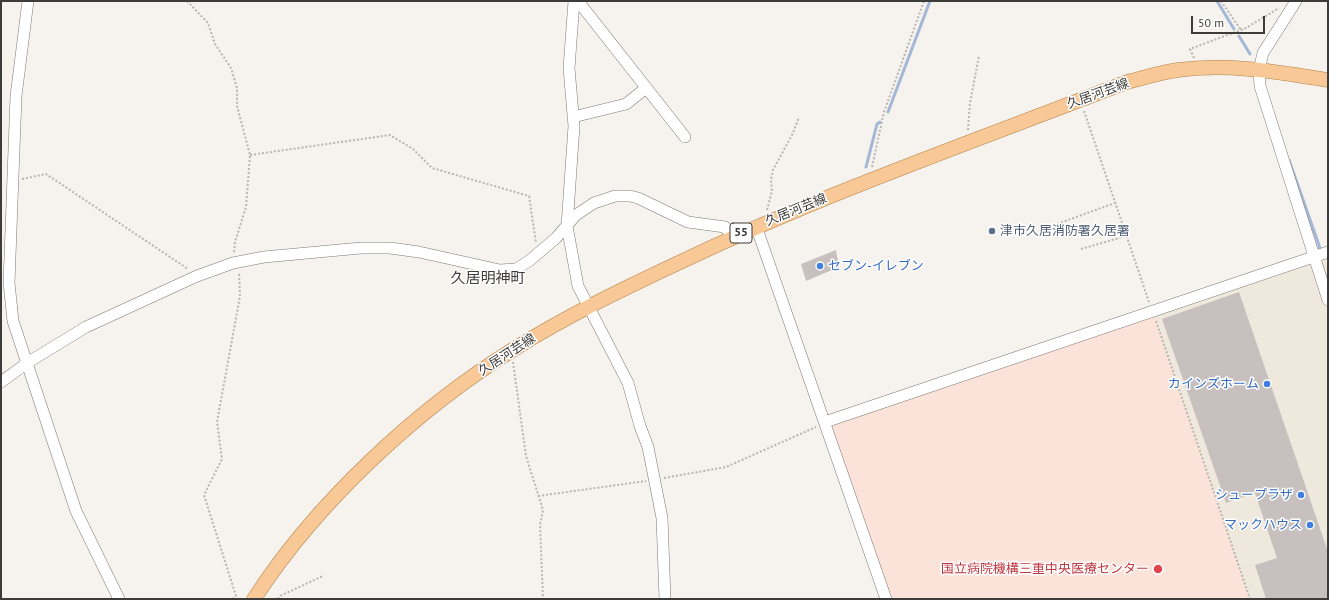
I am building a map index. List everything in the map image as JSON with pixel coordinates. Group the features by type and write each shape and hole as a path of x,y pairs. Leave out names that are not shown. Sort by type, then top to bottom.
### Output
{"main road":[{"name":"久居河芸線","path":"254,599 290,550 327,506 384,449 439,402 512,350 589,305 762,224 869,180 1127,82 1151,76 1198,68 1226,67 1328,80"}],"street":[{"path":"28,1 16,96 9,283 10,304 13,322 76,511 119,599"},
{"path":"576,1 685,137"},
{"path":"576,1 569,68 573,117 567,226 578,286 628,383 648,448 662,518 665,599"},
{"path":"1296,1 1263,53 1259,70 1260,86 1328,300"},
{"path":"573,117 626,104 646,88"},
{"path":"1,382 27,363 86,327 197,276 235,263 264,257 328,250 390,248 420,252 487,268 506,270 523,266 538,254 567,226 576,215 594,203 616,196 630,196 653,204 688,222 725,227 732,237"},
{"path":"762,224 826,422 886,599"},
{"path":"826,422 1153,313 1328,252"}],"path":[{"path":"187,1 208,23 215,44 231,68 236,88 237,106 250,154 246,207 235,242 235,263 240,296 217,422 222,459 204,495 236,596 233,599"},
{"path":"869,180 884,112 924,1"},
{"path":"1221,1 1241,30"},
{"path":"1198,68 1190,49 1241,30 1285,5"},
{"path":"968,143 970,103 978,56"},
{"path":"1081,100 1250,599"},
{"path":"762,224 772,191 771,180 773,170 793,133 799,117"},
{"path":"250,154 390,135 413,149 432,168 529,196 538,254"},
{"path":"13,183 22,179 46,174 197,276"},
{"path":"1046,228 1115,203"},
{"path":"1081,249 1126,236"},
{"path":"512,350 526,456 543,510 540,525 543,599"},
{"path":"538,496 654,480 726,466 826,422"},
{"path":"278,599 280,596 324,576"}],"shaded area":[{"path":"1328,251 1328,599 1250,599 1153,313"},
{"path":"1153,313 1250,599 886,599 825,422"}],"building":[{"name":"セブン-イレブン","path":"836,250 839,267 806,281 801,264"},
{"path":"1239,292 1328,552 1328,599 1266,599 1255,565 1277,558 1255,493 1226,503 1162,319"}],"waterway":[{"path":"888,112 930,1"},
{"path":"1217,1 1234,29"},
{"path":"1239,36 1250,54"},
{"path":"866,167 877,124 880,122"},
{"path":"1289,160 1321,251"}],"place":[{"name":"津市久居消防署久居署","path":"992,231"},
{"name":"セブン-イレブン","path":"820,266"},
{"name":"カインズホーム","path":"1267,384"},
{"name":"シュープラザ","path":"1301,495"},
{"name":"マックハウス","path":"1310,525"},
{"name":"国立病院機構三重中央医療センター","path":"1158,569"}],"district":[{"name":"久居明神町","path":"488,279"}]}
